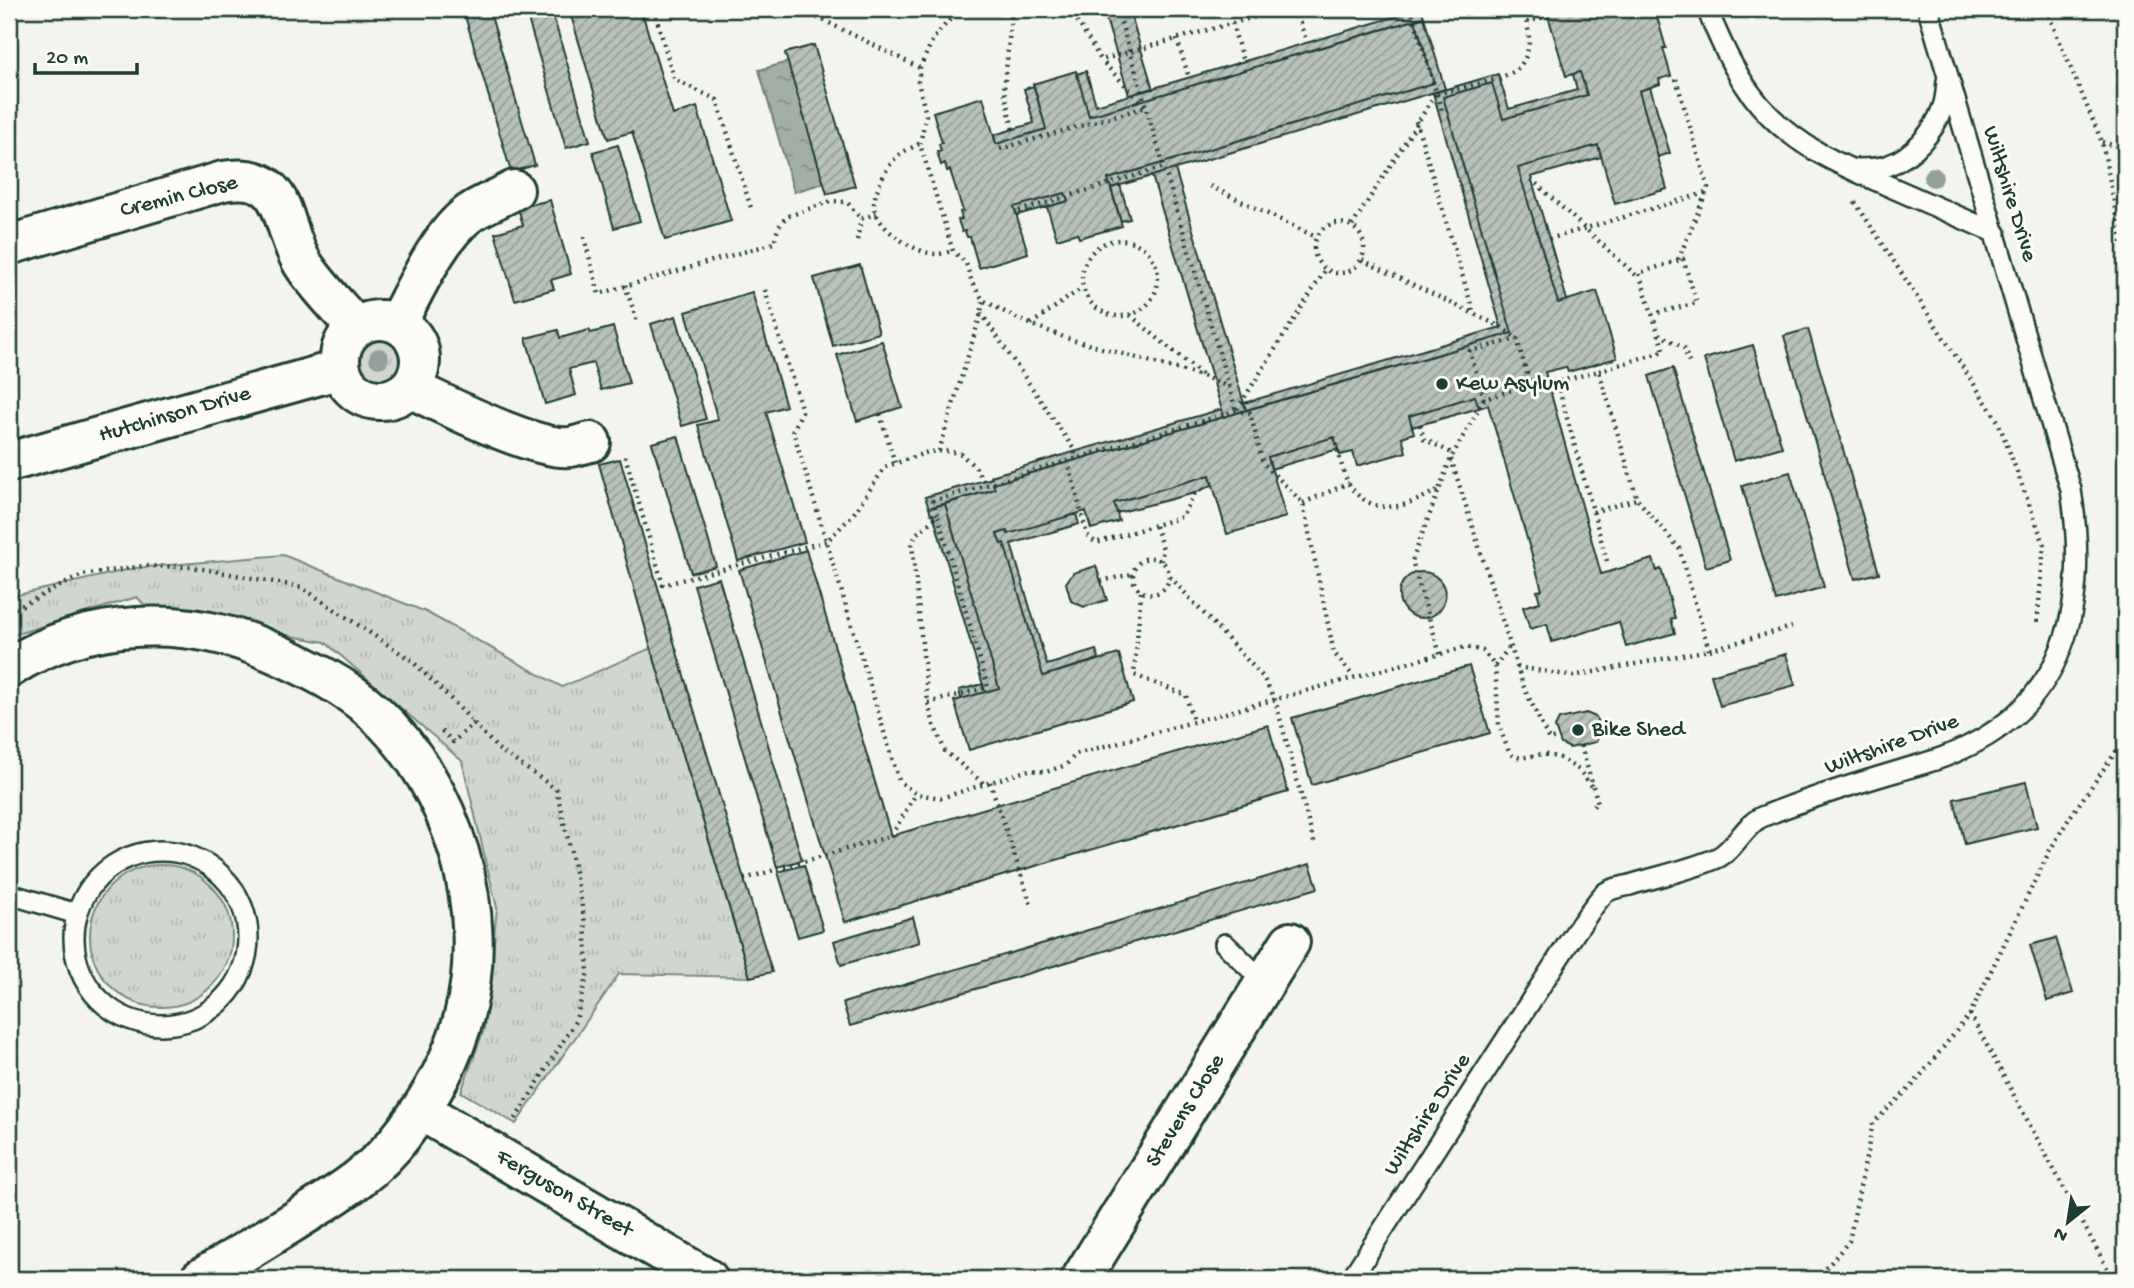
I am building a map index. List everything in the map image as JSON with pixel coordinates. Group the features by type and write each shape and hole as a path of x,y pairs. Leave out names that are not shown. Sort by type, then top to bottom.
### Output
{"street":[{"name":"Cremin Close","path":"9,245 223,181 251,180 266,187 280,201 295,248 304,265 356,328"},
{"path":"397,323 432,258 452,231 469,214 514,190"},
{"path":"376,320 397,323 409,332 415,340 421,361 419,371 409,388 391,399 377,400 364,396 349,385 341,369 341,356 343,345 356,328 376,320"},
{"name":"Hutchinson Drive","path":"9,462 341,369"},
{"path":"409,388 537,442 569,447 608,447"},
{"path":"9,668 80,636 133,626 162,626 211,632 252,643 321,675 374,712 394,732 416,761 453,837 466,882 473,939 469,992 464,1017 447,1061 420,1110 387,1153 349,1187 200,1279"},
{"name":"Stevens Close","path":"1081,1279 1290,942"},
{"name":"Ferguson Street","path":"420,1110 708,1279"}],"lane":[{"path":"1707,9 1740,76 1781,127 1841,166 1996,233"},
{"name":"Wiltshire Drive","path":"1351,1279 1576,931 1605,892 1720,857 1760,817 1951,754 1995,730 2031,699 2048,678 2067,633 2074,608 2077,524 2071,490 1928,9"},
{"path":"1841,166 1873,169 1891,165 1908,154 1934,127 1943,108 1948,77"},
{"path":"155,850 186,854 218,871 238,896 248,923 248,951 244,967 227,996 203,1014 189,1020 164,1025 122,1016 106,1005 86,982 74,946 77,914 97,877 109,867 126,858 155,850"},
{"path":"9,894 77,914"},
{"path":"1225,944 1265,983"}],"path":[{"path":"513,15 534,9"},
{"path":"654,9 674,79 717,100 752,211"},
{"path":"790,9 821,19 920,68"},
{"path":"959,9 933,39 920,68 918,82 926,116 920,144 953,251 966,263 972,283 983,300 1066,338 1205,377 1229,387"},
{"path":"1012,9 1004,90 1013,130"},
{"path":"1070,9 1101,60 1146,107"},
{"path":"1117,9 1236,411"},
{"path":"1101,60 1283,9"},
{"path":"1295,9 1307,43"},
{"path":"1408,9 1412,12 1443,114"},
{"path":"1352,226 1416,121 1437,93 1503,76 1516,69 1524,59 1530,34 1521,9"},
{"path":"2046,9 2102,142 2125,257"},
{"path":"1527,22 1554,14"},
{"path":"1232,23 1243,62"},
{"path":"1177,39 1189,78"},
{"path":"1676,79 1708,188 1678,260"},
{"path":"1000,149 1146,107"},
{"path":"1416,121 1474,314"},
{"path":"2102,142 2125,149"},
{"path":"920,144 894,160 882,178 874,207 879,220 896,237 915,248 935,254 953,251"},
{"path":"1820,154 1862,212 1998,421 2044,544 2036,634"},
{"path":"1019,211 1164,167"},
{"path":"1531,179 1642,280"},
{"path":"1210,186 1316,237"},
{"path":"1549,239 1706,193"},
{"path":"584,237 599,293 774,243 778,228 786,217 831,201 847,202 861,219 858,240"},
{"path":"861,219 877,213"},
{"path":"1334,223 1352,226 1362,237 1364,245 1362,260 1356,267 1341,273 1319,263 1315,255 1316,237 1326,226 1334,223"},
{"path":"1129,240 1147,250 1157,268 1157,288 1147,306 1130,315 1110,315 1093,305 1082,288 1082,268 1092,251 1109,241 1129,240"},
{"path":"1440,654 1412,561 1452,456 1484,399 1530,384 1557,382 1664,351 1639,273 1683,259 1697,303 1653,314"},
{"path":"1362,260 1501,327 1517,339 1530,384"},
{"path":"1236,411 1326,268"},
{"path":"625,285 638,324"},
{"path":"1031,324 1082,288"},
{"path":"765,290 802,411 793,431 899,781 916,794 941,797 1029,770 1046,772 1066,765 1076,754 1466,646 1483,651 1495,666 1499,726 1508,752 1521,758 1543,754 1560,758 1579,771 1594,789"},
{"path":"940,451 983,300"},
{"path":"981,313 1073,449 1077,459"},
{"path":"1130,315 1205,377"},
{"path":"1659,334 1684,348 1689,363"},
{"path":"1484,399 1470,351 1517,339"},
{"path":"1599,371 1637,499 1679,548 1709,650"},
{"path":"1557,382 1607,561"},
{"path":"928,703 988,687 933,501 1236,411 1250,413 1264,463 1303,503 1334,653 1354,677"},
{"path":"880,414 895,463"},
{"path":"1420,425 1424,439 1452,456 1523,685 1549,740 1559,737"},
{"path":"1334,437 1353,491 1366,500 1380,506 1397,507 1420,500 1440,488"},
{"path":"608,447 663,585 827,541 852,516 885,467 928,452 949,451 961,454 976,468 985,485"},
{"path":"1068,461 1087,535 1097,543 1182,517 1195,493"},
{"path":"1303,503 1349,482"},
{"path":"1593,512 1637,499"},
{"path":"938,516 916,534 912,544 928,703 944,751 983,784"},
{"path":"1155,526 1163,548 1161,561"},
{"path":"1170,577 1167,586 1160,593 1150,595 1141,592 1134,584 1132,574 1143,559 1161,561 1168,568 1170,577 1263,677 1275,699 1315,846"},
{"path":"1101,580 1132,574"},
{"path":"1141,592 1134,675 1186,695 1193,722"},
{"path":"1517,667 1573,676 1709,650 1792,627"},
{"path":"1495,666 1510,646"},
{"path":"1816,1279 1849,1241 1873,1123 1913,1085 1970,1013 2050,850 2091,786 2120,746 2125,745"},
{"path":"1581,746 1598,803 1591,807"},
{"path":"990,782 1032,908"},
{"path":"744,880 891,836 916,794"},
{"path":"1970,1013 2113,1279"}],"green space":[{"path":"379,334 396,341 403,358 396,375 379,382 362,375 355,358 362,341"},
{"path":"283,555 426,612 562,687 651,648 750,977 619,974 516,1124 461,1092 484,1029 497,908 462,761 325,642 151,612 137,597 17,634 9,639 9,597 135,568"},
{"path":"161,865 188,870 212,885 227,909 232,936 227,963 212,987 188,1002 161,1007 134,1002 110,987 95,963 90,936 95,909 110,885 134,870"}],"water":[{"path":"788,62 824,183 794,192 759,70"}],"building":[{"path":"463,9 489,9 535,165 511,172"},
{"path":"569,9 641,9 673,115 697,107 731,221 665,240 632,132 608,139"},
{"path":"1103,9 1129,9 1153,89 1129,95"},
{"path":"1421,9 1424,17 1089,116 1077,74 1086,71 1096,105"},
{"name":"Kew Asylum","path":"1546,9 1655,10 1666,48 1663,48 1671,76 1659,79 1660,84 1639,91 1667,189 1615,204 1598,145 1518,168 1558,303 1597,291 1617,358 1568,372 1566,367 1545,372 1601,574 1653,559 1657,571 1661,569 1675,618 1671,619 1675,633 1626,647 1619,622 1552,642 1547,624 1530,629 1523,607 1540,602 1537,591 1542,590 1488,405 1479,408 1475,396 1409,416 1414,433 1402,437 1406,452 1357,466 1353,452 1340,455 1334,437 1268,457 1286,517 1227,534 1210,475 1114,503 1119,521 1091,529 1086,511 1008,534 1007,531 997,534 1001,544 1004,543 1043,676 1119,654 1133,702 969,750 954,701 999,688 945,504 995,489 993,484 1512,333 1443,97 1492,83 1503,119 1587,95 1580,72 1566,76"},
{"path":"552,12 590,141 566,148 528,19"},
{"path":"1424,17 1445,89 1111,188 1108,179 1434,83 1415,20"},
{"path":"1415,20 1434,83 1108,179 1122,226 1079,238 1077,233 1057,239 1047,207 1068,201 1065,193 1014,207 1028,253 979,268 970,237 967,237 965,231 962,232 958,220 962,219 960,212 963,211 950,170 947,171 945,163 941,165 937,152 941,151 939,144 942,143 933,112 983,97 996,144 1046,129 1033,84 1076,71 1089,116"},
{"path":"814,45 855,186 827,194 785,53"},
{"path":"1580,72 1587,95 1503,119 1492,83 1443,97 1512,333 1246,410 1244,403 1501,327 1433,93 1498,74 1509,109 1577,90 1573,74"},
{"path":"1034,86 1046,129 996,144 994,135 1034,123 1024,89"},
{"path":"1650,87 1670,153 1658,157 1639,91"},
{"path":"618,145 640,221 614,228 593,152"},
{"path":"1598,145 1601,157 1531,177 1567,300 1558,303 1518,168"},
{"path":"1175,169 1246,410 1224,417 1152,176"},
{"path":"1120,185 1130,219 1121,221 1111,188"},
{"path":"1065,193 1068,201 1017,215 1014,207"},
{"path":"550,200 571,274 551,280 554,289 515,300 495,233 523,225 518,208"},
{"path":"860,265 879,333 833,346 814,278"},
{"path":"752,292 786,406 766,412 805,542 738,561 698,425 718,420 686,312"},
{"path":"676,316 706,419 682,426 651,324"},
{"path":"613,327 629,383 601,390 593,363 569,369 576,395 545,404 526,338 558,330 560,338"},
{"path":"1808,329 1879,573 1855,579 1784,336"},
{"path":"882,341 902,407 857,421 837,355"},
{"path":"1753,345 1782,447 1734,461 1704,359"},
{"path":"1673,368 1730,560 1706,567 1649,376"},
{"path":"1475,396 1479,408 1412,427 1409,416"},
{"path":"1222,409 1224,417 993,484 995,489 929,508 925,497 992,478 991,476"},
{"path":"678,436 716,566 691,573 652,443"},
{"path":"1334,437 1338,449 1271,469 1268,457"},
{"path":"620,459 772,972 750,977 651,648 599,464"},
{"path":"1790,472 1824,587 1776,601 1742,486"},
{"path":"1210,475 1212,485 1195,493 1117,513 1114,503"},
{"path":"945,504 999,688 985,692 929,508"},
{"path":"1076,514 1079,524 1011,544 1047,665 1096,650 1099,659 1043,676 1004,543 1001,544 997,534 1007,531 1008,534"},
{"path":"806,550 891,836 1268,725 1288,792 845,922 739,570"},
{"path":"1096,566 1107,600 1084,607 1071,601 1066,583 1073,573"},
{"path":"1422,572 1438,579 1445,595 1438,611 1422,618 1406,611 1399,595 1406,579"},
{"path":"719,578 802,860 777,867 694,585"},
{"path":"1786,654 1795,685 1720,706 1711,675"},
{"path":"1469,666 1490,733 1312,785 1292,718"},
{"path":"983,684 985,692 961,699 959,690"},
{"name":"Bike Shed","path":"1586,713 1596,717 1601,733 1596,742 1570,748 1561,744 1555,727 1559,719"},
{"path":"2026,782 2037,827 1965,844 1954,799"},
{"path":"1310,864 1318,888 850,1026 843,1003"},
{"path":"804,865 823,930 798,937 778,872"},
{"path":"913,917 920,942 841,965 834,941"},
{"path":"2056,938 2073,993 2047,1001 2030,945"}],"place":[{"name":"Kew Asylum","path":"1442,384"},
{"name":"Bike Shed","path":"1578,730"}]}
